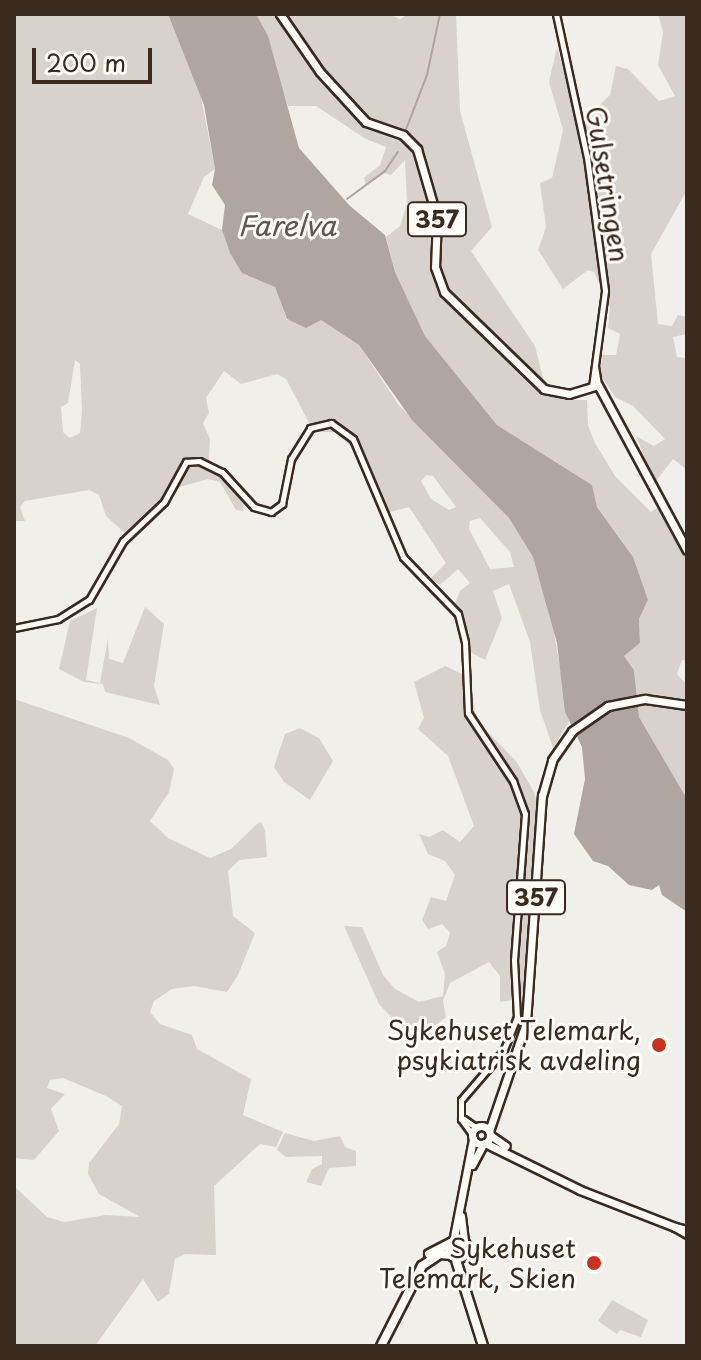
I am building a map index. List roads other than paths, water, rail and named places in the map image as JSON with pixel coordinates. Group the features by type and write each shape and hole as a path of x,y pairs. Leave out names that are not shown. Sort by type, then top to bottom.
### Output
{"highway":[{"path":"452,1242 483,1346"},
{"path":"399,1314 420,1263 452,1242 464,1242 470,1301"},
{"path":"381,1346 422,1266 436,1256 466,1254"}],"main road":[{"name":"357","path":"280,14 325,78 366,122 414,144 437,218 435,267 444,292 540,386 564,394 595,386"},
{"path":"595,386 610,407 687,550"},
{"name":"357","path":"464,1242 460,1227 466,1183 508,1082 530,997 542,796 550,765 567,736 594,714 625,701 665,700 687,705"},
{"name":"357","path":"452,1242 475,1132 508,1082"},
{"path":"475,1132 489,1133 544,1172"},
{"path":"475,1132 484,1143 544,1172 687,1232"}],"street":[{"name":"Gulsetringen","path":"556,14 587,157 603,276 605,316 595,361 595,386"},
{"path":"14,628 58,619 84,605 123,541 164,502 186,462 199,461 222,472 254,507 271,512 282,504 291,459 310,428 331,423 353,439 405,561 458,614 465,642 468,713 513,781 525,814 514,1030 504,1050 465,1091 460,1111 475,1132"}],"water":[{"name":"Farelva","path":"168,14 256,14 268,36 299,148 350,206 385,235 395,272 425,336 497,425 592,485 597,507 633,557 648,600 639,619 640,643 624,656 634,670 639,717 687,799 687,912 662,895 659,885 652,890 629,885 608,866 593,861 574,834 585,779 582,747 565,712 557,643 533,557 509,518 412,420 359,345 321,320 306,328 287,319 275,287 242,273 230,253 222,230 225,205 212,185 215,169 204,105"}],"waterway":[{"path":"405,132 427,75 440,14"},
{"path":"347,199 385,171 398,152"}],"place":[{"name":"Sykehuset Telemark, psykiatrisk avdeling","path":"659,1045"},
{"name":"Sykehuset Telemark, Skien","path":"594,1263"}]}
